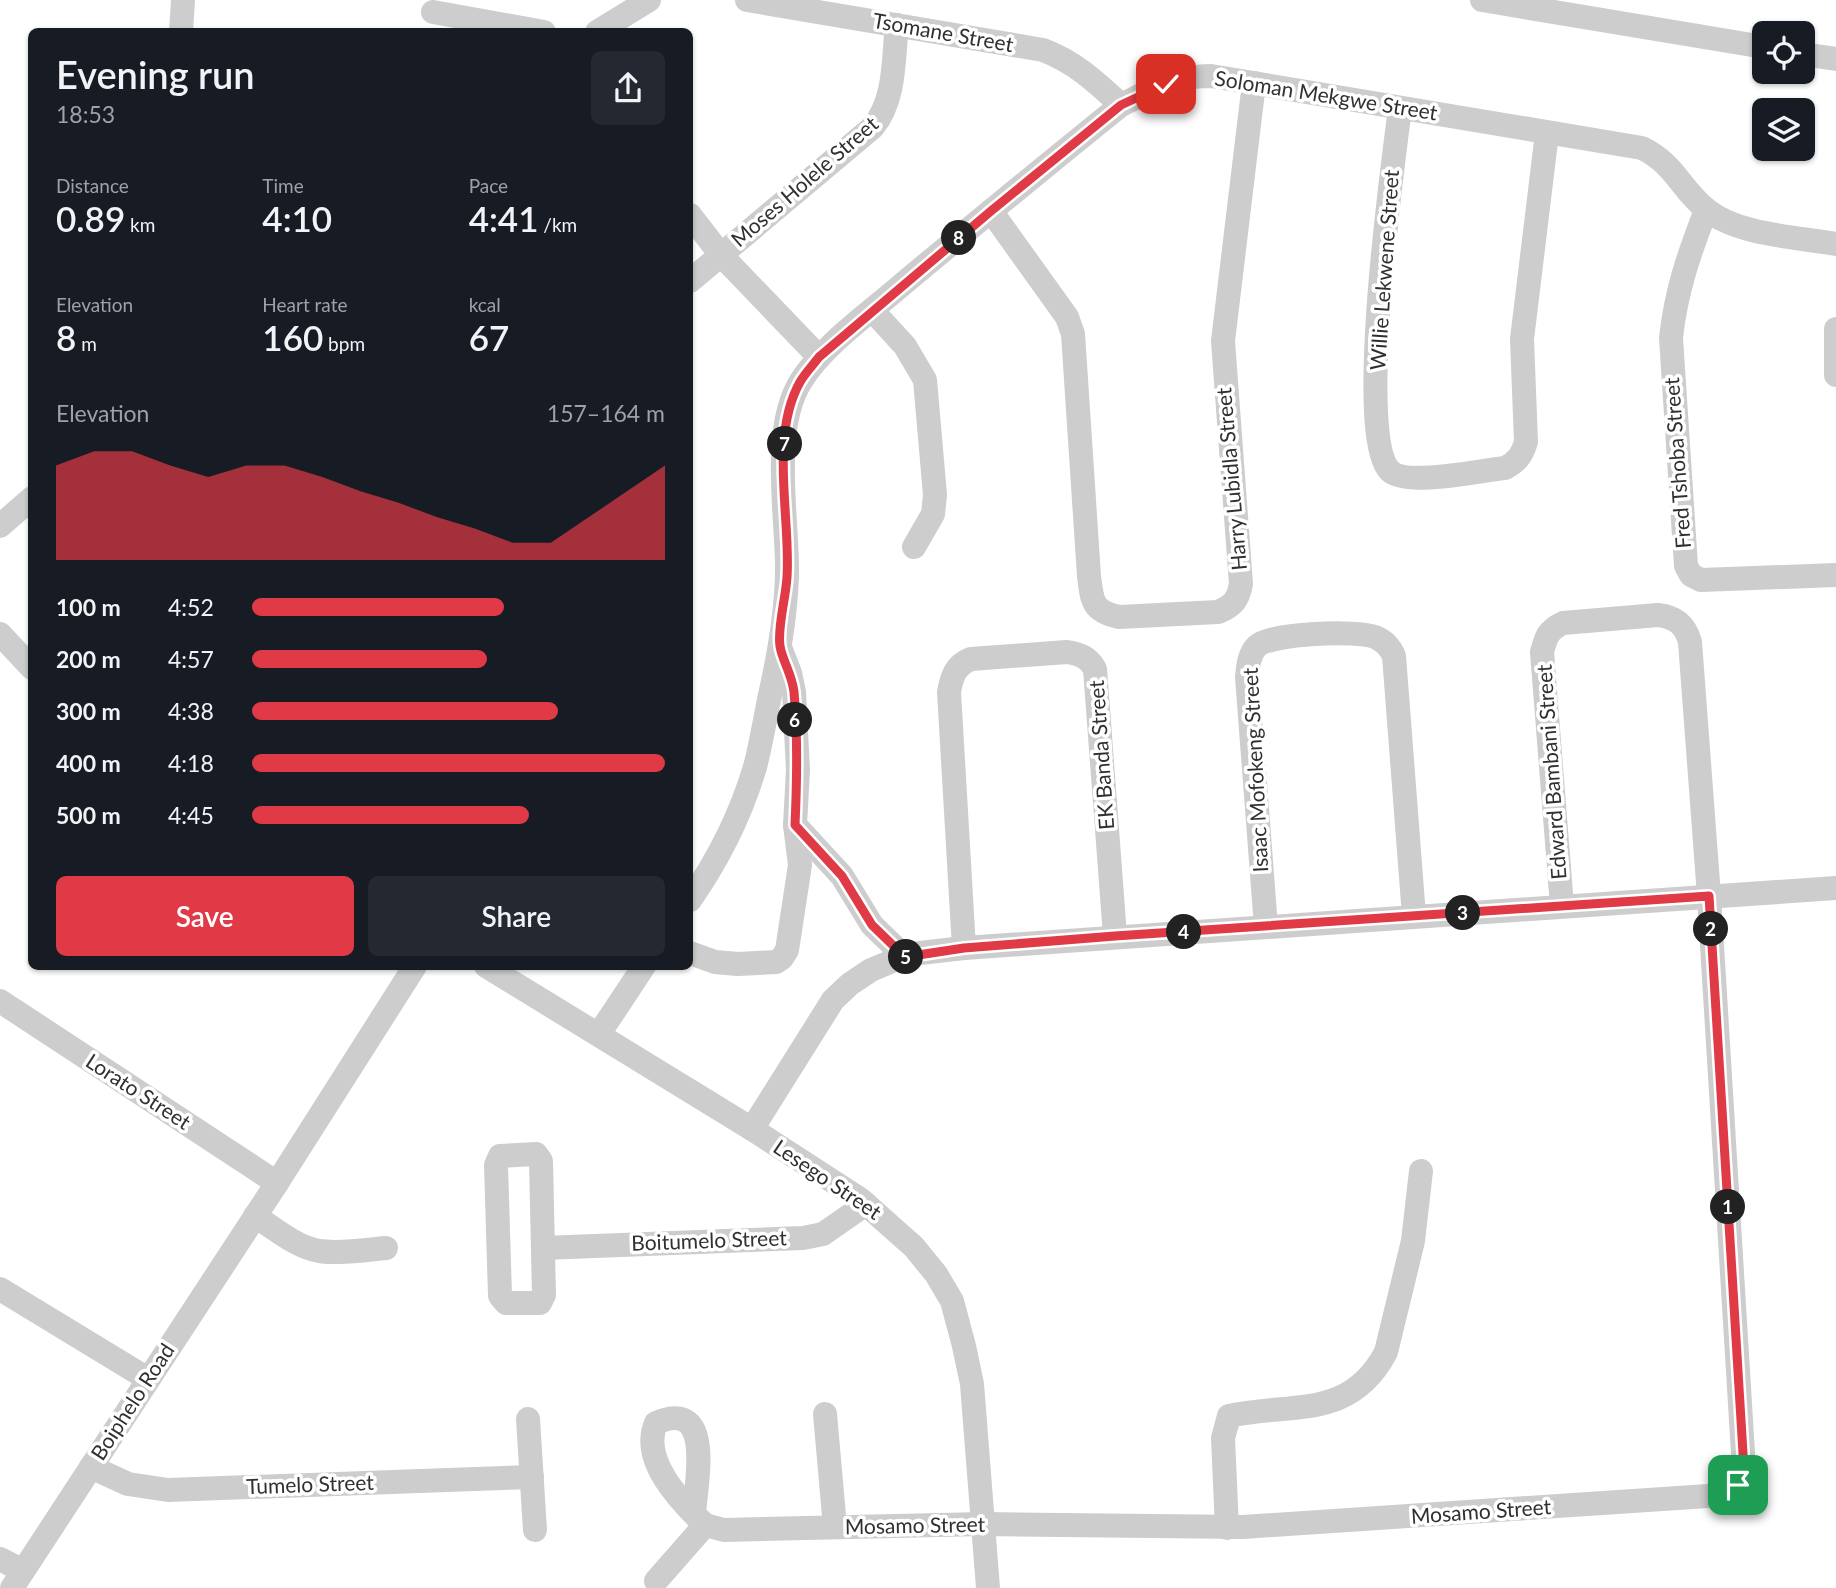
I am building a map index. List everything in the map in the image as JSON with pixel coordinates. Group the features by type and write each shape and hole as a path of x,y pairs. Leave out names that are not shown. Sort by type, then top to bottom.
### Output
{"street":[{"path":"181,28 183,0"},
{"path":"604,28 649,0"},
{"name":"Tsomane Street","path":"747,0 1043,50 1064,58 1084,71 1121,105"},
{"path":"1482,0 1752,45"},
{"path":"431,15 517,28"},
{"name":"Moses Holele Street","path":"693,278 873,127 881,117 890,91 897,25"},
{"path":"1815,56 1836,59"},
{"name":"Soloman Mekgwe Street","path":"693,889 736,817 755,766 780,646 787,575 783,487 788,414 799,383 819,357 872,310 1121,105 1187,76 1211,76 1642,148 1668,165 1706,209 1726,223 1836,244"},
{"name":"Harry Lubidla Street","path":"991,211 1067,317 1073,334 1088,576 1095,606 1104,614 1119,618 1218,612 1230,608 1238,597 1241,584 1223,341 1254,83"},
{"name":"Willie Lekwene Street","path":"1400,108 1384,238 1376,352 1380,446 1390,471 1401,477 1422,478 1505,468 1514,463 1523,452 1526,442 1522,339 1547,133"},
{"name":"Fred Tshoba Street","path":"1706,209 1674,303 1671,338 1686,566 1691,575 1701,580 1836,575"},
{"path":"693,219 721,255 819,357"},
{"path":"872,310 905,346 925,380 934,495 933,514 914,547"},
{"path":"1836,329 1836,375"},
{"path":"0,526 28,502"},
{"name":"Edward Bambani Street","path":"1562,906 1542,652 1546,635 1563,623 1658,615 1671,617 1683,625 1690,642 1709,896"},
{"name":"Isaac Mofokeng Street","path":"1266,927 1247,677 1252,653 1259,645 1272,638 1351,633 1378,638 1389,645 1394,656 1414,916"},
{"path":"0,634 28,664"},
{"path":"693,954 725,964 776,962 787,950 800,865 795,825 798,770 794,692 780,646"},
{"name":"EK Banda Street","path":"964,948 949,692 954,671 962,663 985,657 1067,652 1082,655 1090,660 1095,668 1115,936"},
{"path":"795,825 842,876 872,925 905,957"},
{"path":"752,1129 833,1000 871,970 905,957 964,948 1115,936 1836,888"},
{"name":"Mosamo Street","path":"656,1581 699,1520 724,1530 983,1524 1227,1528 1708,1496 1730,1492 1738,1485 1743,1473 1743,1453 1709,896"},
{"name":"Boiphelo Road","path":"17,1579 277,1183 412,970"},
{"name":"Lesego Street","path":"493,970 752,1129 866,1204 914,1247 936,1274 951,1301 972,1384 988,1588"},
{"path":"599,1034 641,970"},
{"name":"Lorato Street","path":"0,1001 277,1183"},
{"path":"536,1154 539,1157 543,1248 540,1303 506,1303 500,1296 496,1165 500,1156 536,1154"},
{"path":"1227,1528 1223,1438 1229,1416 1322,1405 1354,1389 1378,1368 1386,1352 1413,1241 1421,1171"},
{"name":"Boitumelo Street","path":"543,1248 803,1238 830,1230 866,1204"},
{"path":"255,1216 291,1240 316,1251 344,1252 386,1248"},
{"path":"0,1289 148,1379"},
{"path":"825,1414 835,1527"},
{"path":"528,1419 535,1530"},
{"name":"Tumelo Street","path":"91,1467 128,1484 168,1490 532,1477"},
{"path":"0,1559 17,1579"}],"route":[{"path":"1166,84 1121,105 872,310 819,357 799,383 788,414 785,451 783,487 787,575 780,646 794,692 798,770 795,825 842,876 872,925 905,957 964,948 1115,936 1709,896 1743,1453 1743,1473 1738,1485"}]}
